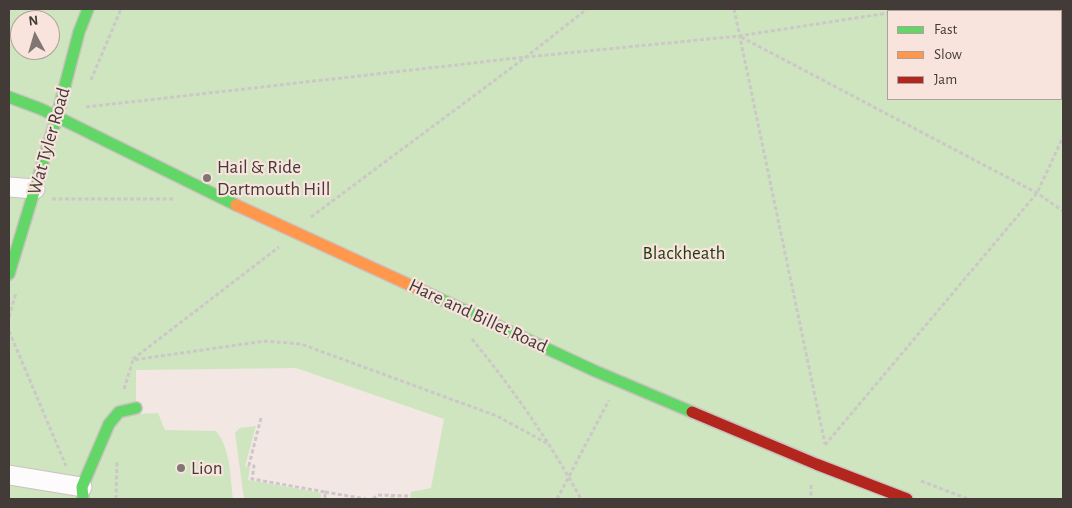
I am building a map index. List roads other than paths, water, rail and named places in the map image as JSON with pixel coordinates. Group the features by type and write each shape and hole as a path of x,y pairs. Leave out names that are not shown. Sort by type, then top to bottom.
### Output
{"street":[{"name":"Wat Tyler Road","path":"9,274 41,194 57,116 88,9"},
{"name":"Hare and Billet Road","path":"9,97 57,116 210,193 604,374 798,456 907,499"},
{"path":"9,187 41,194"},
{"path":"9,475 80,490 109,424 119,412 136,408"}],"place":[{"name":"Hail & Ride Dartmouth Hill","path":"207,178"},
{"name":"Lion","path":"181,468"}],"park label":[{"name":"Blackheath","path":"684,253"}]}
